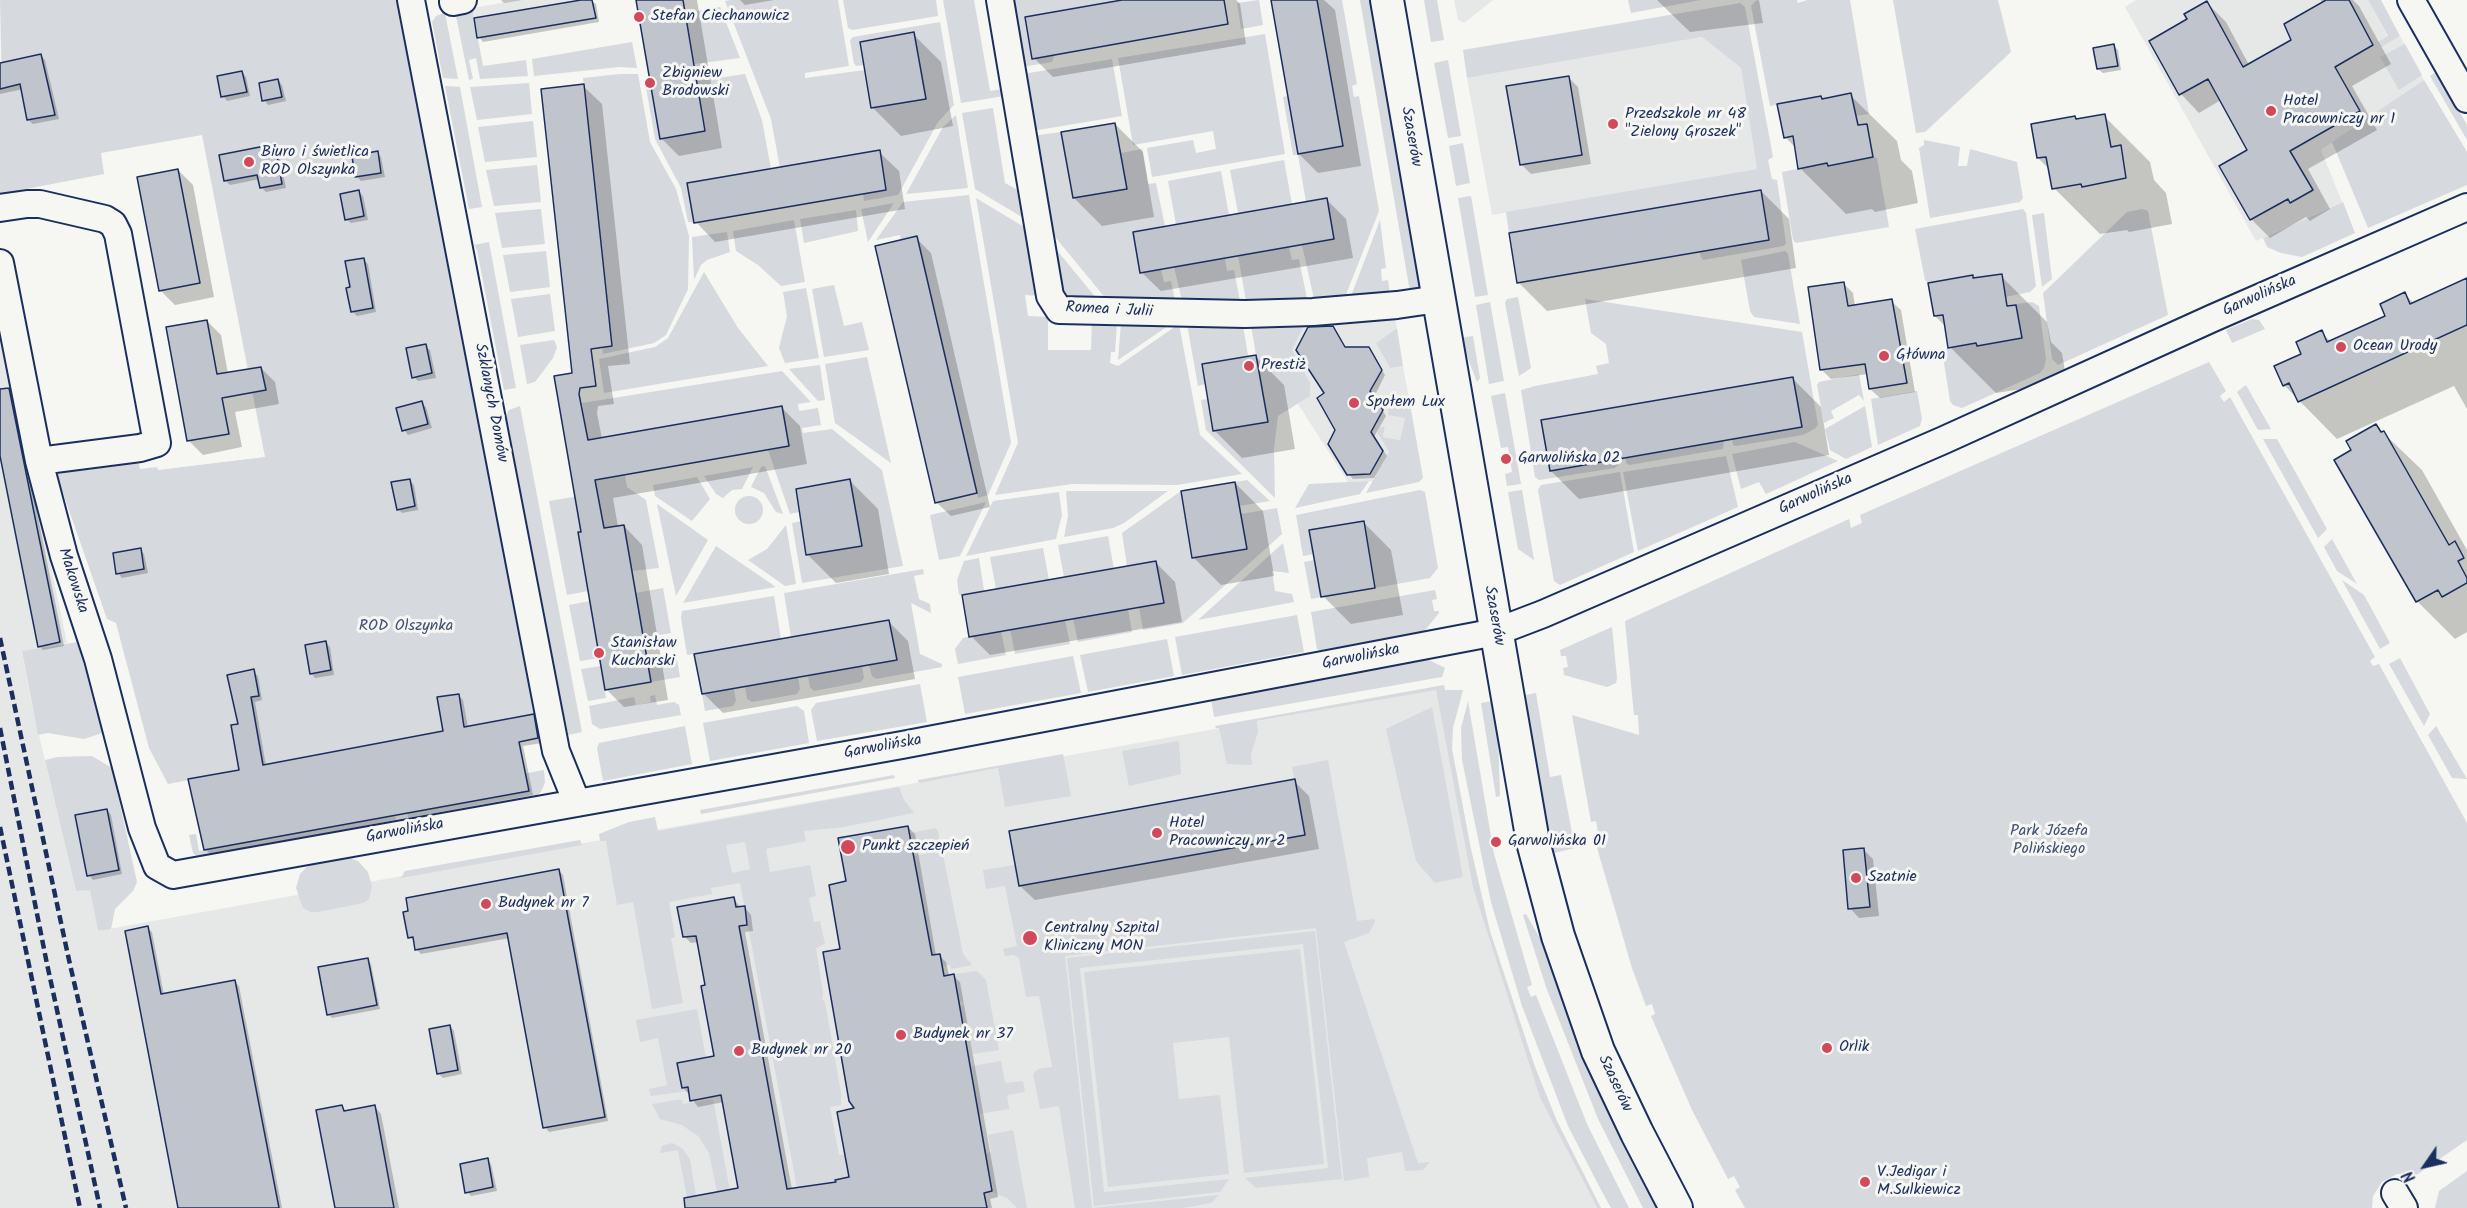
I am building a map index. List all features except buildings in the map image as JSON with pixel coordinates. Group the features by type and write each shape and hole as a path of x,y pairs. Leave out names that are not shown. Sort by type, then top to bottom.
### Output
{"street":[{"name":"Szklanych Domów","path":"411,0 556,751 577,803"},
{"name":"Romea i Julii","path":"1000,0 1050,296 1059,310 1245,314 1313,312 1438,299"},
{"name":"Szaserów","path":"1387,0 1533,842 1558,936 1598,1051 1676,1208"},
{"path":"2411,0 2467,99"},
{"path":"0,208 39,204 105,219 113,224 118,234 157,443 140,448 39,461"},
{"name":"Garwolińska","path":"183,874 368,838 952,736 1496,633 1944,440 2222,314 2467,207"},
{"name":"Makowska","path":"0,263 39,461 64,556 98,659 142,828 151,856 157,866 173,874 183,874"}],"shaded area":[{"path":"519,0 592,0 596,18 477,38 472,8"},
{"path":"1454,0 1493,0 1464,23 1458,20"},
{"path":"2136,0 2368,0 2390,41 2400,36 2424,80 2321,150 2342,202 2256,241 2125,7"},
{"name":"Przedszkole nr 48 \"Zielony Groszek\"","path":"1702,37 1741,68 1757,169 1492,215 1467,78"},
{"path":"1395,318 1397,328 1376,343 1390,368 1403,366 1410,404 1389,408 1405,418 1400,440 1383,437 1385,427 1379,428 1377,432 1389,452 1374,481 1348,482 1298,404 1309,396 1292,350 1305,324"},
{"name":"Centralny Szpital Kliniczny MON","path":"0,327 67,643 22,652 32,706 76,891 90,889 98,931 1436,689 1473,888 1540,1098 1597,1208 0,1208"}],"green space":[{"name":"ROD Olszynka","path":"0,0 404,0 418,76 412,78 415,95 422,94 545,737 538,738 533,714 168,784 149,748 116,623 107,619 56,473 138,460 140,469 157,467 158,470 265,457 202,135 101,153 104,174 0,194 0,89 2,88"},
{"path":"838,0 849,66 805,73 805,78 865,70 872,108 925,98 913,32 860,42 864,65 857,66 854,64 850,40 853,37 940,22 954,105 938,122 898,195 864,201 863,194 886,189 880,150 780,168 771,119 725,1"},
{"path":"843,0 936,0 938,16 852,30 848,28"},
{"path":"943,0 974,0 990,91 1009,88 1010,95 961,103"},
{"path":"1011,0 1122,0 1025,17 1032,59 1055,55 1052,62 1022,67"},
{"path":"1259,0 1263,25 1241,29 1237,3"},
{"path":"1317,0 1342,0 1357,84 1352,86 1354,97 1359,96 1379,211 1345,297 1314,299 1302,245 1334,239 1327,198 1306,202 1298,155 1293,155 1283,97 1288,96 1298,154 1343,146"},
{"path":"1360,0 1372,0 1421,285 1419,290 1410,292"},
{"path":"1424,0 1437,0 1444,40 1431,42"},
{"path":"1628,0 1701,0 1631,13"},
{"path":"1759,0 1797,0 1798,3 1808,0 1850,0 1869,114 1856,116 1850,93 1770,106 1751,6"},
{"path":"1893,0 1998,0 2011,52 1925,132 1916,133"},
{"path":"2368,0 2381,0 2400,36 2381,47 2378,42 2388,36"},
{"path":"1740,3 1745,7 1773,157 1768,160 1772,179 1777,180 1786,243 1784,246 1703,260 1701,257 1700,252 1769,240 1761,190 1509,233 1506,212 1757,169 1741,68 1702,37 1467,78 1463,50"},
{"path":"720,7 740,58 694,64 685,13"},
{"path":"472,8 483,66 526,60 528,76 480,79 476,58 469,60 473,79 469,80 455,11"},
{"path":"445,13 458,79 443,78 432,22 436,16"},
{"path":"1265,34 1285,154 1152,177 1147,148 1193,140 1196,153 1216,149 1213,131 1133,145 1118,58"},
{"path":"632,42 637,68 619,67 534,76 532,59"},
{"path":"2405,44 2422,75 2399,90 2380,57"},
{"path":"1112,59 1122,116 1038,130 1033,128 1023,74"},
{"path":"1448,60 1461,136 1448,138 1434,63"},
{"path":"2437,71 2467,125 2467,140 2430,76"},
{"path":"638,74 650,142 676,189 689,236 688,289 666,335 654,343 603,354 602,347 612,346 583,78"},
{"path":"745,74 762,120 771,169 694,223 688,222 681,188 655,139 645,82 650,81 660,139 705,131 697,81"},
{"path":"2424,80 2467,152 2467,185 2368,228 2332,142"},
{"path":"529,83 532,114 477,120 470,87"},
{"path":"445,86 460,87 482,207 469,209"},
{"path":"993,108 1005,183 1028,196 1032,223 975,189 962,113"},
{"path":"956,115 968,188 906,194 943,127"},
{"path":"533,121 537,157 485,162 478,127"},
{"path":"1061,132 1073,198 1126,189 1121,153 1142,149 1148,184 1156,183 1165,226 1133,232 1140,272 1161,269 1164,282 1171,281 1175,301 1107,300 1051,232 1035,139 1039,135"},
{"path":"1924,140 1960,147 1958,166 1967,166 1970,149 2017,162 2023,198 2020,202 1930,218 1919,148 1924,145"},
{"path":"1463,143 1470,183 1456,186 1449,146"},
{"path":"1877,158 1889,227 1796,243 1793,240 1782,172 1827,163 1829,167"},
{"path":"1284,160 1292,204 1238,213 1230,170"},
{"path":"537,165 541,202 494,206 486,170"},
{"path":"1221,171 1229,215 1176,224 1168,181"},
{"path":"969,195 1011,443 988,495 978,498 917,237 901,240 900,235 876,240 903,202"},
{"path":"1471,196 1488,295 1475,297 1458,198"},
{"path":"976,198 1034,233 1044,296 1025,295 1028,316 1048,317 1048,350 1091,350 1092,318 1117,323 1115,352 1111,352 1110,363 1118,366 1179,324 1200,435 1242,474 1177,485 1072,484 995,495 1018,443"},
{"path":"2343,202 2355,233 2302,257 2281,253 2267,247 2263,238"},
{"path":"894,203 868,242 861,209"},
{"path":"541,209 545,244 502,248 495,213"},
{"path":"2023,209 2026,213 2036,286 2030,292 2005,297 2001,274 1973,279 1972,275 1928,283 1925,280 1915,229"},
{"path":"2142,209 2148,211 2168,315 2058,365 2052,359 2043,293 2127,212"},
{"path":"856,210 858,231 804,243 800,219"},
{"path":"2044,213 2052,279 2042,287 2032,215"},
{"path":"794,220 805,282 781,286 758,265 736,251 733,231"},
{"path":"1380,220 1386,268 1381,269 1382,281 1388,280 1390,294 1351,296"},
{"path":"727,232 730,252 707,260 701,265 694,280 692,237"},
{"path":"1046,237 1097,299 1064,299"},
{"path":"489,242 516,388 504,390 477,250 474,245"},
{"path":"1289,247 1292,260 1299,259 1307,299 1246,301 1238,256"},
{"path":"546,251 550,287 510,292 503,255"},
{"path":"1785,251 1788,254 1800,324 1754,317 1750,311 1741,260"},
{"path":"1225,258 1227,271 1234,270 1240,301 1182,301 1174,267"},
{"path":"704,272 738,328 768,366 604,393 599,359 655,347 668,338"},
{"path":"834,285 844,326 862,322 869,350 824,357 812,289"},
{"path":"806,288 819,358 785,363 779,348 787,316 783,292"},
{"path":"550,294 555,331 518,337 511,299"},
{"path":"1518,297 1531,368 1519,376 1505,303 1507,299"},
{"path":"1585,299 1802,332 1818,424 1816,428 1803,435 1733,445 1732,439 1802,427 1793,377 1541,420 1550,471 1617,460 1618,465 1615,468 1539,480 1535,477 1521,390 1598,374 1596,366 1609,363 1606,344 1591,333"},
{"path":"1490,302 1504,381 1489,384 1476,305"},
{"path":"2032,302 2039,306 2046,359 2044,368 2040,373 1962,408 1953,405 1950,401 1942,350 1976,343 1977,346 2022,338 2016,304"},
{"path":"2252,319 2259,320 2265,329 2232,343 2226,330"},
{"path":"1121,323 1171,324 1118,360"},
{"path":"1187,324 1243,325 1248,356 1202,364 1205,384 1198,386"},
{"path":"1305,324 1292,350 1310,383 1310,396 1278,416 1274,449 1275,498 1206,430 1201,400 1207,399 1213,431 1267,422 1251,325"},
{"path":"1397,328 1403,366 1390,368 1376,343"},
{"path":"1473,336 1480,378 1477,382 1460,338"},
{"path":"554,340 557,347 553,358 535,382 527,384 520,345"},
{"path":"867,357 891,463 835,423 825,364"},
{"name":"Park Józefa Polińskiego","path":"2209,362 2226,391 2220,396 2224,402 2230,397 2375,657 2370,661 2373,666 2379,664 2467,823 2467,1140 2415,1176 2406,1173 2397,1174 2382,1182 2373,1196 2372,1208 1745,1208 1735,1190 1740,1187 1734,1176 1728,1179 1692,1110 1651,1016 1655,1014 1652,1004 1646,1006 1632,968 1593,834 1598,833 1596,821 1591,822 1572,715 1639,735 1638,715 1634,715 1625,621 1849,519 1851,528 1862,523 1860,515"},
{"path":"820,365 825,400 818,401 789,369"},
{"path":"782,371 811,402 798,404 799,411 818,408 821,425 802,428 803,433 832,429 882,470 903,566 802,583 792,523 801,521 807,555 861,546 850,480 796,489 799,512 790,514 768,450 789,446 782,406 588,440 582,403"},
{"path":"1859,374 1864,401 1859,395 1831,411 1834,418 1824,423 1817,385 1819,382"},
{"path":"2246,385 2271,429 2258,430 2237,392"},
{"path":"1917,391 1922,419 1920,426 1878,445 1871,399"},
{"path":"1505,393 1521,484 1507,486 1505,474 1512,472 1508,447 1501,448 1491,396"},
{"path":"1410,404 1423,478 1419,482 1366,493 1389,452 1377,432 1379,428 1385,426 1383,437 1400,440 1405,418 1388,415 1389,408"},
{"path":"520,406 582,732 568,735 506,415 509,410"},
{"path":"1865,406 1872,447 1846,459 1830,450 1825,429"},
{"path":"2263,439 2277,439 2327,529 2318,538"},
{"path":"1724,441 1723,449 1629,465 1626,463 1626,458"},
{"path":"1795,442 1838,461 1766,494 1759,482 1741,489 1732,454"},
{"path":"1726,456 1738,507 1638,551 1623,472"},
{"path":"765,466 783,514 776,512 764,493 751,487 761,467"},
{"path":"753,467 742,489 732,490 723,498 716,494 704,476"},
{"path":"1620,472 1634,552 1560,585 1554,581 1538,490 1541,485"},
{"path":"625,475 627,487 646,500 659,568 632,571 624,525 579,532 588,591 567,595 549,501 597,493 595,480"},
{"path":"697,477 710,499 692,521 655,496 653,485"},
{"path":"1247,480 1270,501 1239,506 1235,482"},
{"path":"1369,481 1360,494 1295,508 1309,484"},
{"path":"1420,490 1425,492 1438,568 1430,578 1375,588 1364,521 1310,530 1314,554 1303,556 1296,515"},
{"path":"1522,490 1534,560 1518,549 1508,492"},
{"path":"1066,491 1168,491 1124,523 1113,528 1064,537 1068,516"},
{"path":"1181,491 1192,558 1246,549 1241,514 1277,508 1282,534 1183,623 1143,630 1139,607 1163,602 1157,562 1127,566 1122,533"},
{"path":"1059,492 1062,515 1056,539 966,556 993,501"},
{"path":"749,496 759,500 763,510 759,520 749,524 739,520 735,510 739,500"},
{"path":"986,502 960,556 939,560 930,515"},
{"path":"657,504 708,540 676,596"},
{"path":"786,525 796,584 785,586 748,560 767,549"},
{"path":"1108,536 1114,569 1064,577 1058,545"},
{"path":"2332,539 2357,584 2337,571 2324,547"},
{"path":"1283,543 1289,573 1272,571 1275,591 1292,594 1294,602 1198,620"},
{"path":"716,546 776,587 683,603"},
{"path":"1043,548 1049,580 996,589 990,557"},
{"path":"979,558 984,591 959,595 957,580 964,561"},
{"path":"1315,560 1321,597 1311,599 1304,562"},
{"path":"923,569 924,574 914,576 919,599 930,604 931,613 911,603 920,654 942,664 942,667 876,679 872,676 869,665 897,660 889,620 791,637 784,593"},
{"path":"2342,580 2364,595 2390,643 2380,649"},
{"path":"663,588 671,633 643,638 635,593"},
{"path":"1435,590 1437,599 1432,600 1434,611 1439,611 1439,613 1423,633 1320,651 1317,649 1311,612"},
{"path":"774,596 781,639 687,655 682,611"},
{"path":"590,601 599,658 580,661 569,605"},
{"path":"1128,609 1132,632 1078,642 1073,619"},
{"path":"1297,615 1304,652 1182,675 1175,637"},
{"path":"1065,620 1070,644 1015,654 1010,629"},
{"path":"1612,627 1616,683 1607,687 1564,675 1563,668 1568,667 1566,656 1561,656 1560,650"},
{"path":"1001,631 1006,655 958,664 955,649 963,638"},
{"path":"1167,639 1174,676 1088,692 1080,655"},
{"path":"78,642 102,733 84,739 48,733 38,735 22,651"},
{"path":"676,654 680,677 651,682 647,659"},
{"path":"1073,656 1081,693 965,714 958,677"},
{"path":"2400,658 2430,714 2424,726 2389,664"},
{"path":"1427,659 1445,668 1442,677 1214,717 1211,699"},
{"path":"601,666 606,698 588,701 581,669"},
{"path":"862,666 864,678 861,682 814,691 810,687 808,676"},
{"path":"798,677 800,689 797,694 752,702 747,699 745,687"},
{"path":"920,684 927,722 817,741 811,710 816,703"},
{"path":"1444,685 1445,690 1463,690 1453,728 1452,749 1471,849 1490,931 1535,1067 1557,1121 1601,1208 1597,1208 1540,1098 1473,888 1436,690 1257,721 1258,732 1251,754 1252,765 1227,764 1219,728 1215,726"},
{"path":"734,689 736,701 733,706 705,711 702,694"},
{"path":"1536,693 1550,777 1561,775 1575,848 1550,854 1521,696"},
{"path":"655,695 657,705 674,702 679,705 681,715 600,729 592,724 589,706 634,697 636,705 651,702 650,696"},
{"path":"1468,701 1494,854 1532,985 1527,987 1531,997 1536,995 1587,1124 1629,1208 1611,1208 1599,1186 1568,1126 1522,1006 1491,902 1462,760 1461,728"},
{"path":"1492,701 1498,736 1500,796 1496,797 1481,703"},
{"path":"797,706 804,711 809,743 710,761 703,723"},
{"path":"1432,707 1463,877 1435,883 1416,861 1386,729"},
{"path":"685,726 692,764 603,781 597,748 599,743"},
{"path":"2436,726 2467,779 2452,778 2428,735"},
{"path":"1179,741 1181,774 1129,786 1122,751"},
{"path":"1063,754 1071,796 1005,807 998,768 919,783 918,780"},
{"path":"92,756 112,768 137,882 133,891 115,909 111,929 98,931 90,890 76,891 45,760 57,757","holes":["107,809 119,870 88,876 76,815"]},
{"path":"1328,760 1357,921 1374,919 1375,922 1369,933 1344,942 1418,1163 1430,1162 1423,1170 1405,1171 1402,1152 1367,1158 1369,1177 1344,1181 1316,928 1065,956 1092,1208 1075,1208 1059,1106 1040,1109 1033,1074 1038,1069 1052,1067 1039,996 1026,997 1019,958 1014,955 1005,956 1003,949 1017,946 1005,886 986,889 983,870 1015,865 1019,886 1305,835 1292,767"},
{"path":"544,770 545,783 537,795 408,818 404,796"},
{"path":"894,775 895,778 701,814 700,810"},
{"path":"899,787 904,800 914,813 844,827 804,831 806,841 766,849 770,872 810,865 816,896 809,898 814,922 820,921 825,944 816,948 822,999 825,1002 841,1093 841,1105 830,1107 839,1155 852,1154 856,1178 797,1188 740,883 711,888 712,894 669,902 675,937 671,938 683,1003 652,1009 633,902 617,905 606,841 600,841 599,834 629,822 655,817 658,831","holes":["745,842 750,869 732,873 726,845"]},
{"path":"393,798 396,820 200,859 193,853 189,835 196,834 199,851 392,816"},
{"path":"935,828 938,831 940,844 912,848 910,833"},
{"path":"580,840 582,845 401,878 405,871"},
{"path":"942,850 963,954 972,965 951,969 950,965 943,967 940,954 932,955 914,856"},
{"path":"345,856 358,861 368,872 372,886 369,899 363,903 318,912 311,912 303,908 296,888 300,874 311,863"},
{"path":"1526,914 1548,952 1569,1018 1609,1113 1658,1208 1643,1208 1598,1119 1546,987 1523,915"},
{"path":"1315,931 1342,1179 1256,1188 1245,1178 1328,1168 1303,944 1080,968 1104,1192 1229,1179 1220,1192 1094,1206 1067,958"},
{"path":"1300,949 1324,1164 1244,1173 1229,1037 1173,1043 1179,1099 1220,1095 1229,1174 1108,1187 1084,972"},
{"path":"977,971 986,980 999,1050 973,1054 969,1033 965,1033 960,1006 964,1005 960,1002 955,974"},
{"path":"697,1009 706,1058 677,1063 682,1088 687,1087 688,1091 651,1096 649,1089 667,1085 658,1038 640,1042 636,1020"},
{"path":"1001,1061 1005,1083 1023,1081 1025,1092 1007,1095 1009,1109 979,1114 972,1066"},
{"path":"713,1099 730,1191 717,1192 709,1153 698,1136 682,1125 660,1119 652,1104 682,1100 683,1104"},
{"path":"1013,1130 1027,1208 1017,1208 1007,1198 994,1193 986,1153 991,1152 988,1135"},
{"path":"672,1143 683,1149 690,1160 696,1196 689,1208 678,1150 660,1153 662,1146"},
{"path":"2467,1171 2467,1208 2435,1208 2439,1191"},
{"path":"1219,1195 1211,1203 1183,1208 1092,1208"}],"railway":[{"path":"0,638 69,960 126,1208"},
{"path":"0,728 47,964 100,1208"},
{"path":"0,827 80,1208"}],"place":[{"name":"Stefan Ciechanowicz","path":"639,17"},
{"name":"Zbigniew Brodowski","path":"650,83"},
{"name":"Hotel Pracowniczy nr 1","path":"2271,111"},
{"name":"Przedszkole nr 48 \"Zielony Groszek\"","path":"1613,124"},
{"name":"Biuro i świetlica ROD Olszynka","path":"249,162"},
{"name":"Ocean Urody","path":"2341,347"},
{"name":"Główna","path":"1884,356"},
{"name":"Prestiż","path":"1249,366"},
{"name":"Społem Lux","path":"1354,403"},
{"name":"Garwolińska 02","path":"1506,459"},
{"name":"Stanisław Kucharski","path":"599,653"},
{"name":"Hotel Pracowniczy nr 2","path":"1157,833"},
{"name":"Garwolińska 01","path":"1496,842"},
{"name":"Punkt szczepień","path":"848,847"},
{"name":"Szatnie","path":"1856,878"},
{"name":"Budynek nr 7","path":"486,904"},
{"name":"Centralny Szpital Kliniczny MON","path":"1030,938"},
{"name":"Budynek nr 37","path":"901,1035"},
{"name":"Orlik","path":"1827,1048"},
{"name":"Budynek nr 20","path":"739,1051"},
{"name":"V.Jedigar i M.Sulkiewicz","path":"1865,1182"}]}
